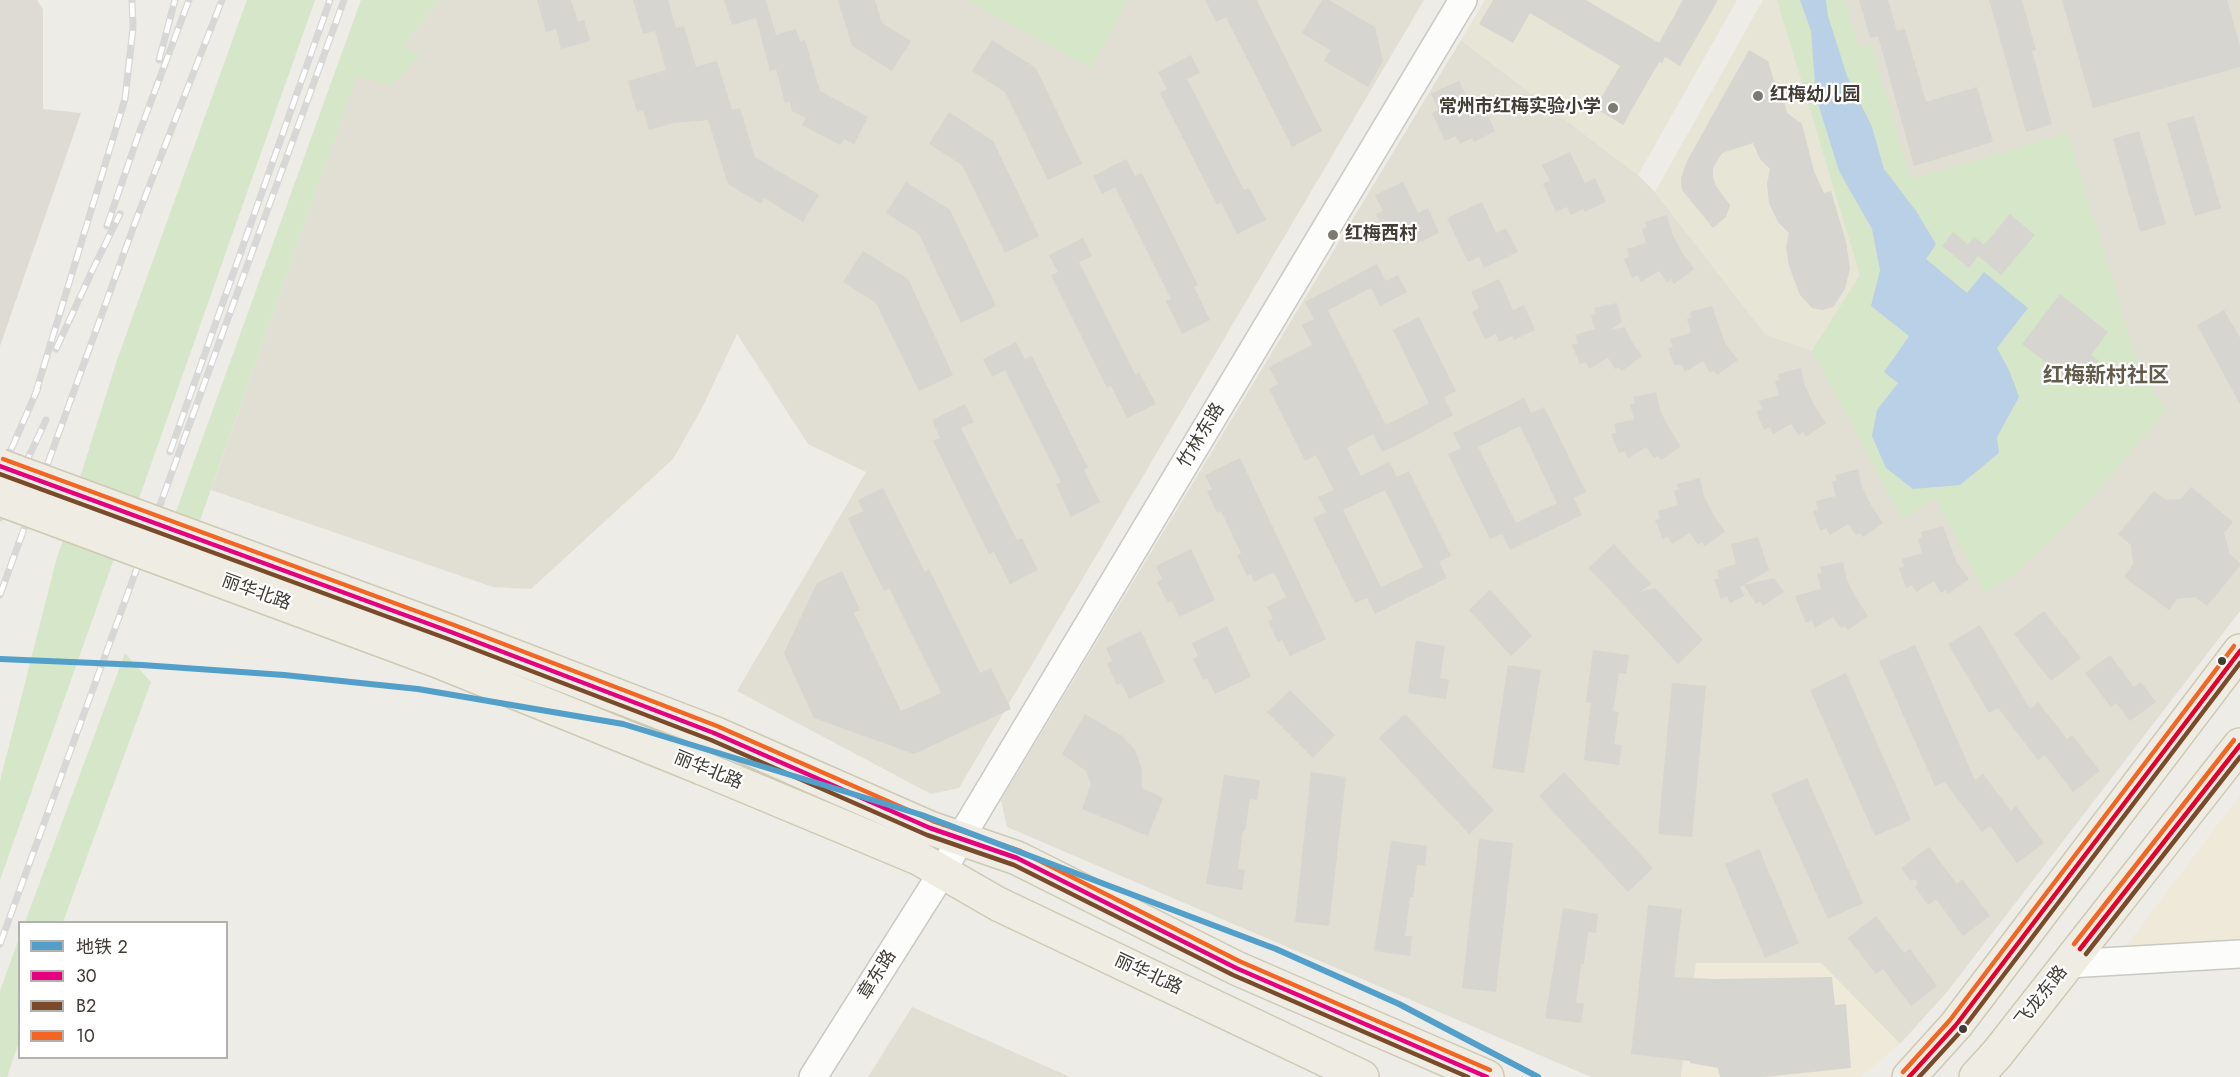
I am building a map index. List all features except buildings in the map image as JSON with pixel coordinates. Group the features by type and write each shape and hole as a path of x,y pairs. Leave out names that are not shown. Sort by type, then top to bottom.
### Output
{"main road":[{"name":"丽华北路","path":"0,466 451,632 714,733 930,828 1017,858 1236,968 1487,1077"},
{"name":"丽华北路","path":"0,499 438,661 918,858 998,904 1362,1077"},
{"path":"1909,1077 1956,1025 2240,651"},
{"name":"飞龙东路","path":"1976,1077 1997,1054 2240,745"}],"street":[{"name":"竹林东路","path":"942,873 961,837 1463,0"},
{"name":"章东路","path":"813,1077 942,873"},
{"path":"2068,964 2240,954"}],"shaded area":[{"path":"0,0 37,0 43,9 43,109 81,113 0,346"},
{"name":"红梅西村","path":"439,0 1424,0 959,788 931,794 737,691 866,472 808,444 737,334 702,408 673,459 531,589 493,587 211,490 357,75 418,56 404,45"},
{"name":"常州市红梅实验小学","path":"1485,0 1737,0 1638,175 1461,40"},
{"name":"红梅幼儿园","path":"1763,0 1777,0 1861,275 1812,351 1766,335 1655,192"},
{"path":"1777,0 2240,0 2240,611 1947,992 1900,1044 1821,963 1696,963 1681,1077 1591,1077 1007,827 1001,800 1461,40 1638,175 1655,192 1766,335 1860,275"},
{"path":"2240,795 2240,942 2124,949"},
{"path":"1696,963 1821,963 1900,1044 1861,1077 1681,1077"},
{"path":"912,1007 1070,1077 868,1077"}],"green space":[{"path":"247,0 315,0 137,504 78,484 117,360"},
{"path":"361,0 439,0 405,44 419,56 392,85 357,76 198,526 174,517"},
{"path":"967,0 1128,0 1091,68"},
{"path":"1777,0 1845,0 1859,47 1871,44 1911,179 2068,133 2139,367 2167,410 2067,526 2020,569 1985,593 1935,498 1902,519 1812,351 1860,275"},
{"path":"64,538 115,556 0,880 0,781 57,557"},
{"path":"125,653 151,682 63,921 25,921"},
{"path":"18,941 18,1045 7,1077 0,1077 0,991"}],"water":[{"path":"1800,0 1826,0 1828,16 1847,76 1872,127 1884,169 1916,211 1936,244 1926,259 1967,293 1984,272 2028,308 1997,348 2009,370 2019,397 1997,437 1999,453 1960,485 1913,489 1886,468 1872,436 1877,410 1898,383 1884,372 1909,336 1871,306 1880,270 1872,229 1839,171 1816,97 1811,31"}],"railway":[{"path":"35,395 125,99 133,28 132,0"},
{"path":"159,60 175,0"},
{"path":"107,226 189,0"},
{"path":"0,595 136,220 222,0"},
{"path":"170,452 330,0"},
{"path":"0,944 344,0"},
{"path":"56,349 120,214"},
{"path":"0,475 38,388"},
{"path":"0,518 46,420"}],"metro line":[{"name":"2","path":"0,659 142,665 284,675 418,689 623,724 922,815 1276,949 1399,1004 1538,1077"}],"transit line":[{"name":"10","path":"3,459 454,625 717,726 933,821 1020,851 1239,961 1490,1070"},
{"name":"30","path":"0,466 451,632 714,733 930,828 1017,858 1236,968 1487,1077"},
{"name":"B2","path":"0,474 448,639 711,740 927,835 1014,865 1233,975 1468,1077"},
{"name":"10","path":"1903,1072 1950,1020 2234,646"},
{"path":"1909,1077 1956,1025 2240,651"},
{"name":"B2","path":"1919,1077 1962,1030 2240,663"},
{"name":"10","path":"2074,944 2234,740"},
{"path":"2080,949 2240,745"},
{"name":"B2","path":"2086,954 2240,757"}],"place":[{"name":"红梅幼儿园","path":"1758,96"},
{"name":"常州市红梅实验小学","path":"1613,108"},
{"name":"红梅西村","path":"1333,235"}],"district":[{"name":"红梅新村社区","path":"2106,377"}]}
